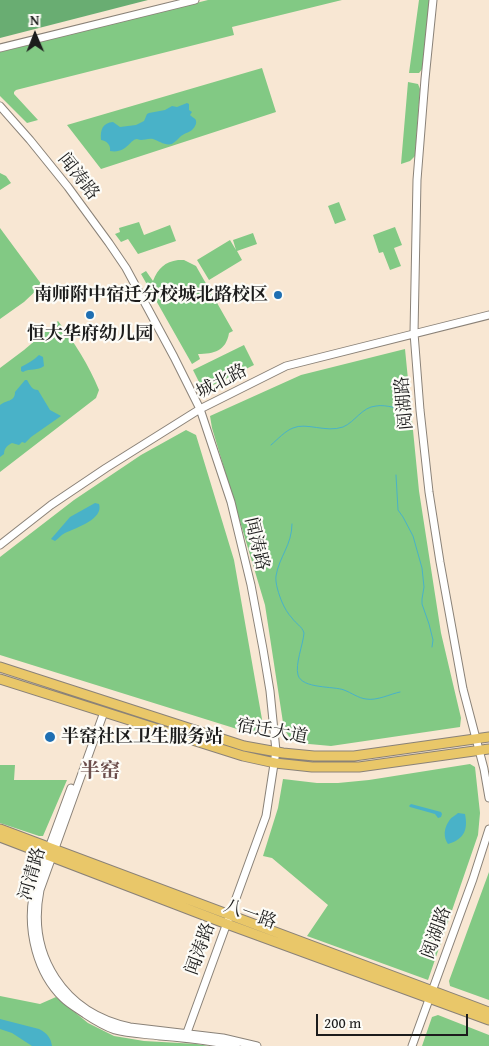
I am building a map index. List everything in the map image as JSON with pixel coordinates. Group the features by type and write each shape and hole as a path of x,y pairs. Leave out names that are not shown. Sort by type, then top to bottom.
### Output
{"main road":[{"name":"宿迁大道","path":"0,666 244,746 276,752 314,756 354,756 489,736"},
{"name":"宿迁大道","path":"0,679 243,756 275,763 312,767 359,767 489,749"},
{"name":"八一路","path":"0,829 51,852 228,920 431,994 489,1012"},
{"name":"八一路","path":"0,837 51,852"},
{"name":"八一路","path":"431,994 489,1020"}],"street":[{"path":"0,48 194,0"},
{"name":"阅湖路","path":"433,0 417,180 414,334 429,492 440,562 463,689 484,769 489,798"},
{"name":"闻涛路","path":"0,106 68,187 109,242 126,268 170,349 200,409 231,502 251,585 270,692 276,752 275,763 266,816 186,1035"},
{"name":"城北路","path":"0,545 51,505 200,409 286,366 489,315"},
{"name":"河清路","path":"102,711 51,852 35,887 32,903 34,943 46,975 64,1000 98,1023 114,1029 138,1034 223,1038 258,1046"},
{"name":"阅湖路","path":"412,1046 473,879 489,829"},
{"name":"河清路","path":"186,1035 236,1046"}],"green space":[{"path":"0,0 148,0 0,38"},
{"path":"208,0 342,0 232,27 234,35 16,90 14,94 38,120 27,123 0,96 0,52"},
{"path":"419,0 432,0 423,68 419,73 409,73"},
{"path":"262,68 276,112 101,169 67,125"},
{"path":"408,82 418,84 420,89 415,156 410,161 401,164"},
{"path":"0,173 6,176 11,183 0,190"},
{"path":"339,202 346,220 335,224 328,206"},
{"path":"139,222 144,235 170,225 176,241 138,254 128,239 121,242 115,234 120,232 119,228"},
{"path":"395,227 402,245 394,248 401,266 390,270 383,252 379,253 373,235"},
{"path":"0,228 42,285 24,302 0,319"},
{"path":"253,233 257,244 237,251 242,260 209,280 197,260 230,240 236,250 233,240"},
{"path":"178,260 184,260 196,266 233,331 229,333 222,348 214,352 198,354 200,359 192,364 141,274 146,271 153,281 162,266"},
{"path":"58,321 91,372 99,390 96,398 0,472 0,368"},
{"path":"244,345 254,365 203,390 193,370"},
{"path":"405,349 419,491 441,633 461,718 460,727 331,746 298,743 290,738 284,729 265,605 210,416 301,375"},
{"path":"186,430 196,435 234,560 263,725 258,733 253,734 0,655 0,557 74,500 141,455"},
{"path":"470,764 475,767 480,813 478,835 428,980 307,936 328,905 272,858 263,856 278,808 283,779 317,783 338,783"},
{"path":"0,765 15,765 14,780 67,780 43,836 0,823"},
{"path":"489,872 489,1000 450,986 449,981"},
{"path":"0,996 40,1004 56,997 88,1023 114,1036 144,1041 209,1046 0,1046"},
{"path":"438,1015 489,1035 489,1046 422,1046 432,1017"}],"water":[{"path":"189,104 189,110 192,112 190,115 196,120 196,124 172,144 164,144 151,139 137,139 124,149 110,151 108,144 101,140 102,130 107,124 113,122 120,127 136,125 144,121 149,113"},
{"path":"39,355 43,357 44,366 21,371 21,367"},
{"path":"25,380 38,390 50,410 61,416 25,443 22,442 19,445 12,443 9,445 0,457 0,405 14,398 15,392"},
{"path":"95,503 99,504 99,509 93,518 55,541 51,539 70,517"},
{"path":"411,804 441,812 441,817 438,818 435,814 410,807"},
{"path":"458,813 465,814 466,824 464,833 454,842 448,844 445,835 446,827 451,818"},
{"path":"0,1019 39,1029 48,1036 52,1046 32,1046 12,1033 0,1029"}],"waterway":[{"path":"271,445 287,431 298,426 330,429 343,427 371,407 384,406 411,410"},
{"path":"396,475 398,510 413,536 422,568 424,587 422,604 433,640 432,647"},
{"path":"292,524 290,538 276,579 284,606 304,633 297,671 301,680 312,685 344,690 366,699 379,698 400,692"}],"place":[{"name":"南师附中宿迁分校城北路校区","path":"278,295"},
{"name":"恒大华府幼儿园","path":"90,315"},
{"name":"半窑社区卫生服务站","path":"50,737"}],"district":[{"name":"半窑","path":"100,772"}]}
